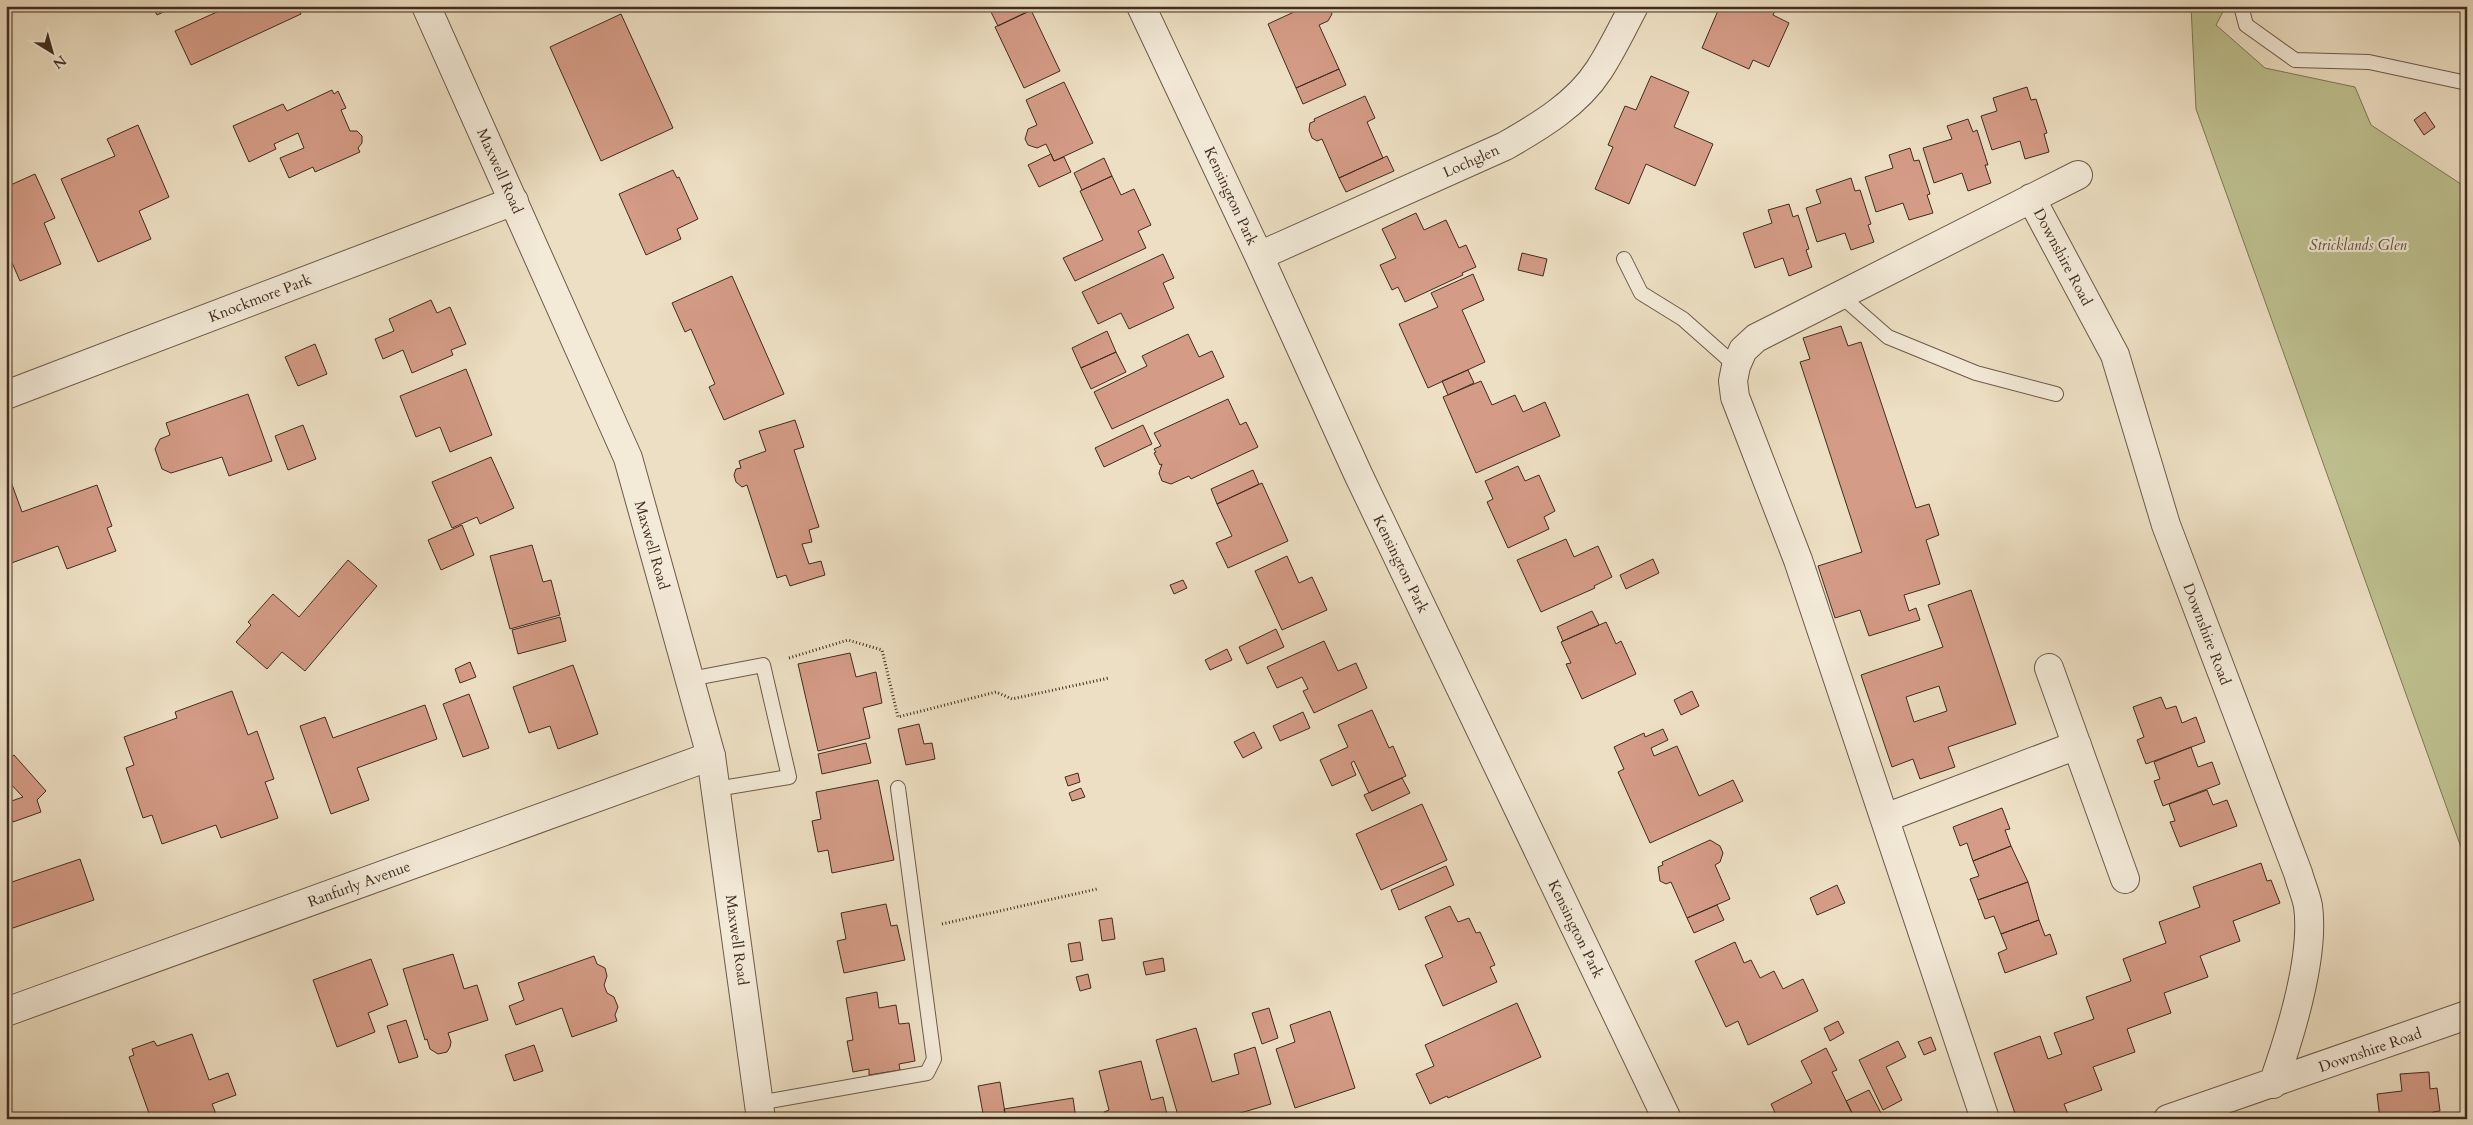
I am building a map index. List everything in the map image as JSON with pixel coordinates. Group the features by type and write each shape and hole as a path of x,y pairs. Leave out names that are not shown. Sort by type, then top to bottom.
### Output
{"street":[{"name":"Maxwell Road","path":"426,6 628,458 711,756 760,1111"},
{"name":"Kensington Park","path":"1141,6 1259,256 1362,482 1667,1119"},
{"name":"Lochglen","path":"1259,256 1505,146 1531,131 1570,103 1588,84 1611,50 1634,6"},
{"path":"1985,1119 1798,560 1740,414 1733,381 1736,366 1743,350 1756,338 2078,175"},
{"name":"Downshire Road","path":"2031,198 2115,355 2166,525 2298,873 2308,906 2309,929 2302,988 2273,1084"},
{"name":"Knockmore Park","path":"6,395 514,201"},
{"path":"2049,668 2125,878"},
{"path":"1885,818 2077,745"},
{"name":"Ranfurly Avenue","path":"6,1012 711,756"},
{"name":"Downshire Road","path":"2170,1118 2273,1084 2467,1015"}],"lane":[{"path":"2241,6 2246,25 2295,60 2369,62 2467,84"},
{"path":"1624,259 1641,293 1683,319 1736,366"},
{"path":"1840,295 1888,337 1976,373 2056,394"},
{"path":"690,680 763,665 788,777 716,789"},
{"path":"760,1111 927,1073 934,1059 898,788"}],"path":[{"path":"763,665 848,640 882,650 898,717 996,692 1012,699 1109,678"},
{"path":"917,930 1097,889"}],"green space":[{"name":"Stricklands Glen","path":"2191,6 2226,6 2216,25 2265,68 2355,87 2371,125 2467,188 2467,864 2196,109"}],"building":[{"path":"152,6 176,6 157,15"},
{"path":"230,6 298,6 301,14 191,65 175,31"},
{"path":"1003,6 1033,6 1034,9 998,26 991,12"},
{"path":"1307,6 1329,6 1332,14 1328,21 1319,25 1339,69 1296,88 1268,24"},
{"path":"1720,6 1777,6 1773,15 1789,23 1769,67 1753,60 1749,69 1702,48"},
{"path":"1031,10 1060,71 1024,88 995,27"},
{"path":"621,14 673,128 601,161 550,47"},
{"path":"1339,69 1346,85 1303,104 1296,88"},
{"path":"1651,76 1689,92 1674,127 1713,144 1695,186 1646,164 1629,204 1595,189 1613,147 1608,145 1625,106 1636,110"},
{"path":"1064,82 1093,143 1054,161 1046,144 1037,148 1028,145 1025,139 1028,129 1037,125 1026,100"},
{"path":"2027,87 2031,100 2036,99 2047,133 2044,134 2049,152 2025,159 2020,141 1992,150 1981,116 1997,111 1993,98"},
{"path":"332,90 334,94 338,91 346,108 341,110 350,131 357,131 362,136 362,143 358,148 360,152 315,172 313,167 289,178 280,158 304,148 298,133 274,144 276,149 249,162 233,126 283,104 287,111"},
{"path":"1365,96 1375,118 1367,122 1383,158 1339,178 1322,139 1317,141 1312,138 1309,130 1310,123 1315,121 1314,119"},
{"path":"2425,112 2435,127 2424,135 2414,120"},
{"path":"1968,119 1973,132 1977,130 1988,165 1985,165 1991,183 1968,191 1962,173 1934,183 1923,148 1952,139 1947,126"},
{"path":"138,125 169,197 139,211 151,239 98,262 61,179 115,156 107,139"},
{"path":"1910,148 1914,161 1919,160 1930,194 1927,195 1933,213 1909,220 1903,203 1876,212 1865,177 1893,168 1889,155"},
{"path":"1051,154 1054,161 1064,157 1071,172 1039,187 1028,165"},
{"path":"1387,156 1394,171 1346,192 1339,178"},
{"path":"1104,158 1112,176 1082,190 1074,173"},
{"path":"673,170 677,178 679,177 698,219 677,229 681,239 646,255 619,194"},
{"path":"35,174 55,218 44,223 61,264 20,281 6,249 6,187"},
{"path":"1112,176 1121,195 1134,189 1151,225 1138,231 1146,248 1075,281 1063,258 1103,240 1080,191"},
{"path":"1851,178 1855,191 1860,190 1871,224 1868,225 1874,242 1851,250 1845,233 1817,242 1806,208 1821,203 1816,190"},
{"path":"1789,204 1793,217 1798,215 1809,249 1806,250 1812,267 1789,276 1783,258 1755,268 1743,233 1772,223 1768,210"},
{"path":"1416,213 1424,230 1446,220 1459,248 1466,245 1476,267 1405,302 1398,287 1392,290 1380,265 1396,258 1382,229"},
{"path":"1522,253 1547,259 1543,276 1518,270"},
{"path":"1163,254 1174,278 1163,283 1174,308 1129,329 1121,313 1098,324 1082,292"},
{"path":"1473,274 1484,300 1462,310 1485,362 1428,388 1399,324 1438,307 1431,293"},
{"path":"732,276 784,394 724,420 709,387 715,384 691,329 685,332 672,303"},
{"path":"431,300 437,313 450,307 466,344 451,350 453,355 412,373 403,350 383,359 375,339 394,331 389,319"},
{"path":"1841,326 1848,346 1861,342 1916,508 1929,504 1939,535 1926,540 1940,584 1904,595 1909,611 1916,608 1920,620 1869,636 1860,610 1835,618 1818,566 1862,552 1800,362 1810,359 1803,338"},
{"path":"1107,331 1116,352 1081,368 1072,348"},
{"path":"1188,334 1199,357 1212,351 1224,377 1112,429 1094,392 1147,366 1142,356"},
{"path":"315,344 327,374 298,386 285,357"},
{"path":"1116,352 1126,372 1091,389 1081,368"},
{"path":"466,369 492,435 450,452 440,427 416,437 400,396"},
{"path":"1468,370 1474,383 1448,395 1442,381"},
{"path":"1481,381 1492,405 1515,395 1523,412 1545,402 1560,436 1476,473 1443,397"},
{"path":"248,394 272,461 229,476 222,457 171,473 162,469 155,449 160,439 170,435 166,423"},
{"path":"1228,399 1240,425 1246,422 1258,447 1191,479 1189,476 1171,484 1162,481 1159,473 1162,464 1160,465 1154,453 1156,452 1154,449 1161,446 1154,433"},
{"path":"795,420 804,447 794,450 819,527 809,530 812,542 802,544 809,564 821,561 825,575 790,586 786,575 777,578 747,485 742,487 736,482 734,475 736,469 741,468 739,461 766,451 759,431"},
{"path":"303,425 316,459 288,470 275,436"},
{"path":"1143,425 1152,444 1104,467 1095,448"},
{"path":"491,457 514,508 480,524 477,517 452,528 432,482"},
{"path":"1518,466 1525,481 1539,475 1555,511 1544,517 1549,529 1508,548 1487,502 1493,499 1485,481"},
{"path":"1253,470 1259,484 1217,504 1211,489"},
{"path":"10,479 22,512 97,485 112,526 107,528 116,551 67,569 58,546 6,565 6,481"},
{"path":"1262,483 1288,541 1228,568 1216,543 1232,536 1217,504"},
{"path":"462,525 474,555 441,570 428,540"},
{"path":"1566,539 1574,557 1598,546 1612,577 1594,586 1595,588 1541,612 1517,560"},
{"path":"532,545 543,582 551,580 560,615 510,629 490,556"},
{"path":"1287,556 1299,583 1312,577 1327,610 1282,630 1255,571"},
{"path":"1653,559 1659,573 1626,589 1620,575"},
{"path":"348,560 377,586 305,671 282,652 267,669 236,642 251,625 248,622 273,594 299,617"},
{"path":"1183,580 1187,588 1174,594 1170,585"},
{"path":"1971,590 2016,724 1948,747 1955,767 1920,779 1913,759 1892,767 1861,675 1943,647 1928,605","holes":["1939,686 1947,711 1914,722 1906,697"]},
{"path":"1592,611 1599,625 1563,641 1557,627"},
{"path":"560,617 566,641 518,654 512,630"},
{"path":"1606,622 1616,644 1621,641 1636,674 1582,699 1566,664 1571,663 1561,642"},
{"path":"1276,629 1284,647 1247,664 1239,647"},
{"path":"1324,641 1338,671 1356,663 1367,688 1314,713 1303,691 1308,689 1302,677 1277,688 1267,667"},
{"path":"1227,649 1232,660 1210,670 1205,660"},
{"path":"850,653 856,677 876,672 882,703 863,708 870,738 818,751 798,664"},
{"path":"470,662 476,677 460,683 455,669"},
{"path":"573,665 598,734 558,749 550,726 529,733 513,687"},
{"path":"232,691 248,735 257,731 274,779 265,782 278,818 221,838 216,825 162,844 152,815 143,818 126,768 134,765 124,737 177,718 175,712"},
{"path":"1692,691 1699,706 1681,715 1674,700"},
{"path":"469,694 489,748 463,757 443,704"},
{"path":"2161,697 2166,709 2176,706 2182,723 2196,717 2205,742 2146,764 2137,740 2144,737 2133,707"},
{"path":"425,705 437,739 357,768 369,800 331,814 300,726 325,717 333,738"},
{"path":"1372,710 1389,748 1393,746 1406,776 1369,793 1354,761 1351,763 1356,775 1332,786 1320,760 1348,747 1338,725"},
{"path":"1303,712 1310,728 1280,741 1273,726"},
{"path":"919,724 924,744 932,743 935,759 906,765 898,729"},
{"path":"1663,729 1668,740 1651,748 1654,756 1677,746 1699,796 1733,780 1743,801 1650,843 1618,772 1624,769 1614,747 1644,733 1645,737"},
{"path":"1254,732 1262,748 1243,758 1234,742"},
{"path":"866,743 871,763 822,774 818,754"},
{"path":"2191,747 2198,767 2212,762 2220,784 2163,806 2154,781 2160,779 2154,762"},
{"path":"14,755 46,791 37,800 41,812 13,822 6,803 23,797 6,779 6,761"},
{"path":"1078,773 1080,782 1068,786 1065,777"},
{"path":"1402,778 1410,793 1372,811 1364,795"},
{"path":"878,780 894,860 832,873 828,850 818,852 812,821 821,819 816,792"},
{"path":"1081,788 1085,797 1072,801 1069,793"},
{"path":"2207,790 2213,805 2227,800 2237,826 2180,847 2170,822 2175,821 2169,804"},
{"path":"1422,804 1447,860 1381,890 1356,834"},
{"path":"2002,808 2010,829 2005,830 2011,846 1973,861 1967,843 1960,846 1953,827"},
{"path":"1710,840 1720,846 1723,853 1720,862 1715,865 1730,899 1687,918 1671,882 1666,884 1660,881 1658,867 1663,865 1662,862"},
{"path":"2011,846 2028,882 1978,900 1970,879 1979,876 1973,861"},
{"path":"80,859 94,900 10,929 6,918 6,884"},
{"path":"2261,863 2267,881 2271,880 2280,903 2233,921 2240,941 2200,956 2208,977 2164,993 2171,1013 2127,1029 2135,1052 2093,1067 2102,1090 2064,1104 2070,1119 2017,1119 1994,1053 2040,1036 2048,1059 2062,1054 2054,1033 2094,1019 2086,997 2131,981 2123,959 2166,943 2159,922 2200,907 2193,887"},
{"path":"1446,866 1454,885 1399,910 1391,890"},
{"path":"2028,882 2039,920 2001,934 1994,916 1985,919 1978,900"},
{"path":"1837,885 1845,903 1817,915 1810,898"},
{"path":"886,904 891,926 897,925 905,960 844,973 837,941 846,939 841,913"},
{"path":"1717,905 1724,920 1694,933 1687,918"},
{"path":"1450,906 1458,922 1469,918 1476,933 1480,932 1495,965 1490,967 1497,982 1443,1006 1425,965 1443,957 1425,917"},
{"path":"1112,918 1115,939 1102,941 1099,920"},
{"path":"2039,920 2045,936 2050,934 2057,954 2005,973 1998,953 2007,949 2001,934"},
{"path":"1080,942 1083,960 1071,962 1068,944"},
{"path":"1735,942 1744,963 1751,960 1760,978 1774,971 1783,989 1803,979 1818,1011 1748,1045 1738,1021 1726,1027 1695,961"},
{"path":"453,954 464,989 477,985 488,1020 448,1033 451,1042 450,1047 447,1052 438,1054 430,1049 427,1039 425,1040 403,969"},
{"path":"594,956 597,964 605,968 607,976 604,985 607,993 614,997 618,1007 615,1015 617,1021 572,1037 562,1008 516,1025 509,1006 524,1000 518,983"},
{"path":"1163,958 1165,971 1146,975 1143,962"},
{"path":"371,959 388,1005 368,1013 375,1032 337,1047 313,980"},
{"path":"1088,974 1091,988 1080,991 1076,977"},
{"path":"877,992 879,1008 896,1005 899,1024 909,1023 915,1061 899,1064 900,1070 869,1075 869,1069 853,1072 847,1041 853,1040 846,998"},
{"path":"1517,1003 1541,1057 1430,1104 1416,1074 1434,1066 1425,1045"},
{"path":"1269,1008 1278,1038 1262,1044 1252,1013"},
{"path":"1330,1011 1355,1088 1295,1108 1276,1049 1295,1042 1290,1025"},
{"path":"406,1020 418,1057 399,1063 387,1026"},
{"path":"1838,1021 1844,1033 1830,1041 1824,1028"},
{"path":"1196,1028 1212,1082 1239,1074 1234,1054 1255,1047 1271,1104 1220,1119 1179,1119 1156,1040"},
{"path":"192,1034 209,1080 228,1073 236,1095 212,1104 218,1119 188,1119 186,1114 172,1119 151,1119 129,1057 134,1055 132,1049 154,1041 157,1046"},
{"path":"1931,1037 1936,1050 1924,1055 1918,1042"},
{"path":"1898,1041 1906,1057 1886,1067 1902,1100 1883,1110 1859,1060"},
{"path":"534,1045 543,1071 514,1081 505,1055"},
{"path":"1826,1048 1837,1070 1832,1072 1855,1119 1778,1119 1771,1104 1812,1083 1801,1061"},
{"path":"1141,1061 1151,1100 1163,1097 1168,1119 1106,1119 1104,1112 1109,1110 1099,1071"},
{"path":"2429,1072 2430,1089 2437,1088 2440,1111 2433,1112 2433,1119 2380,1119 2377,1094 2402,1091 2400,1074"},
{"path":"1000,1082 1006,1119 984,1119 978,1086"},
{"path":"1869,1090 1881,1113 1869,1119 1855,1119 1846,1101"},
{"path":"1073,1098 1076,1119 1006,1119 1004,1109"}]}
